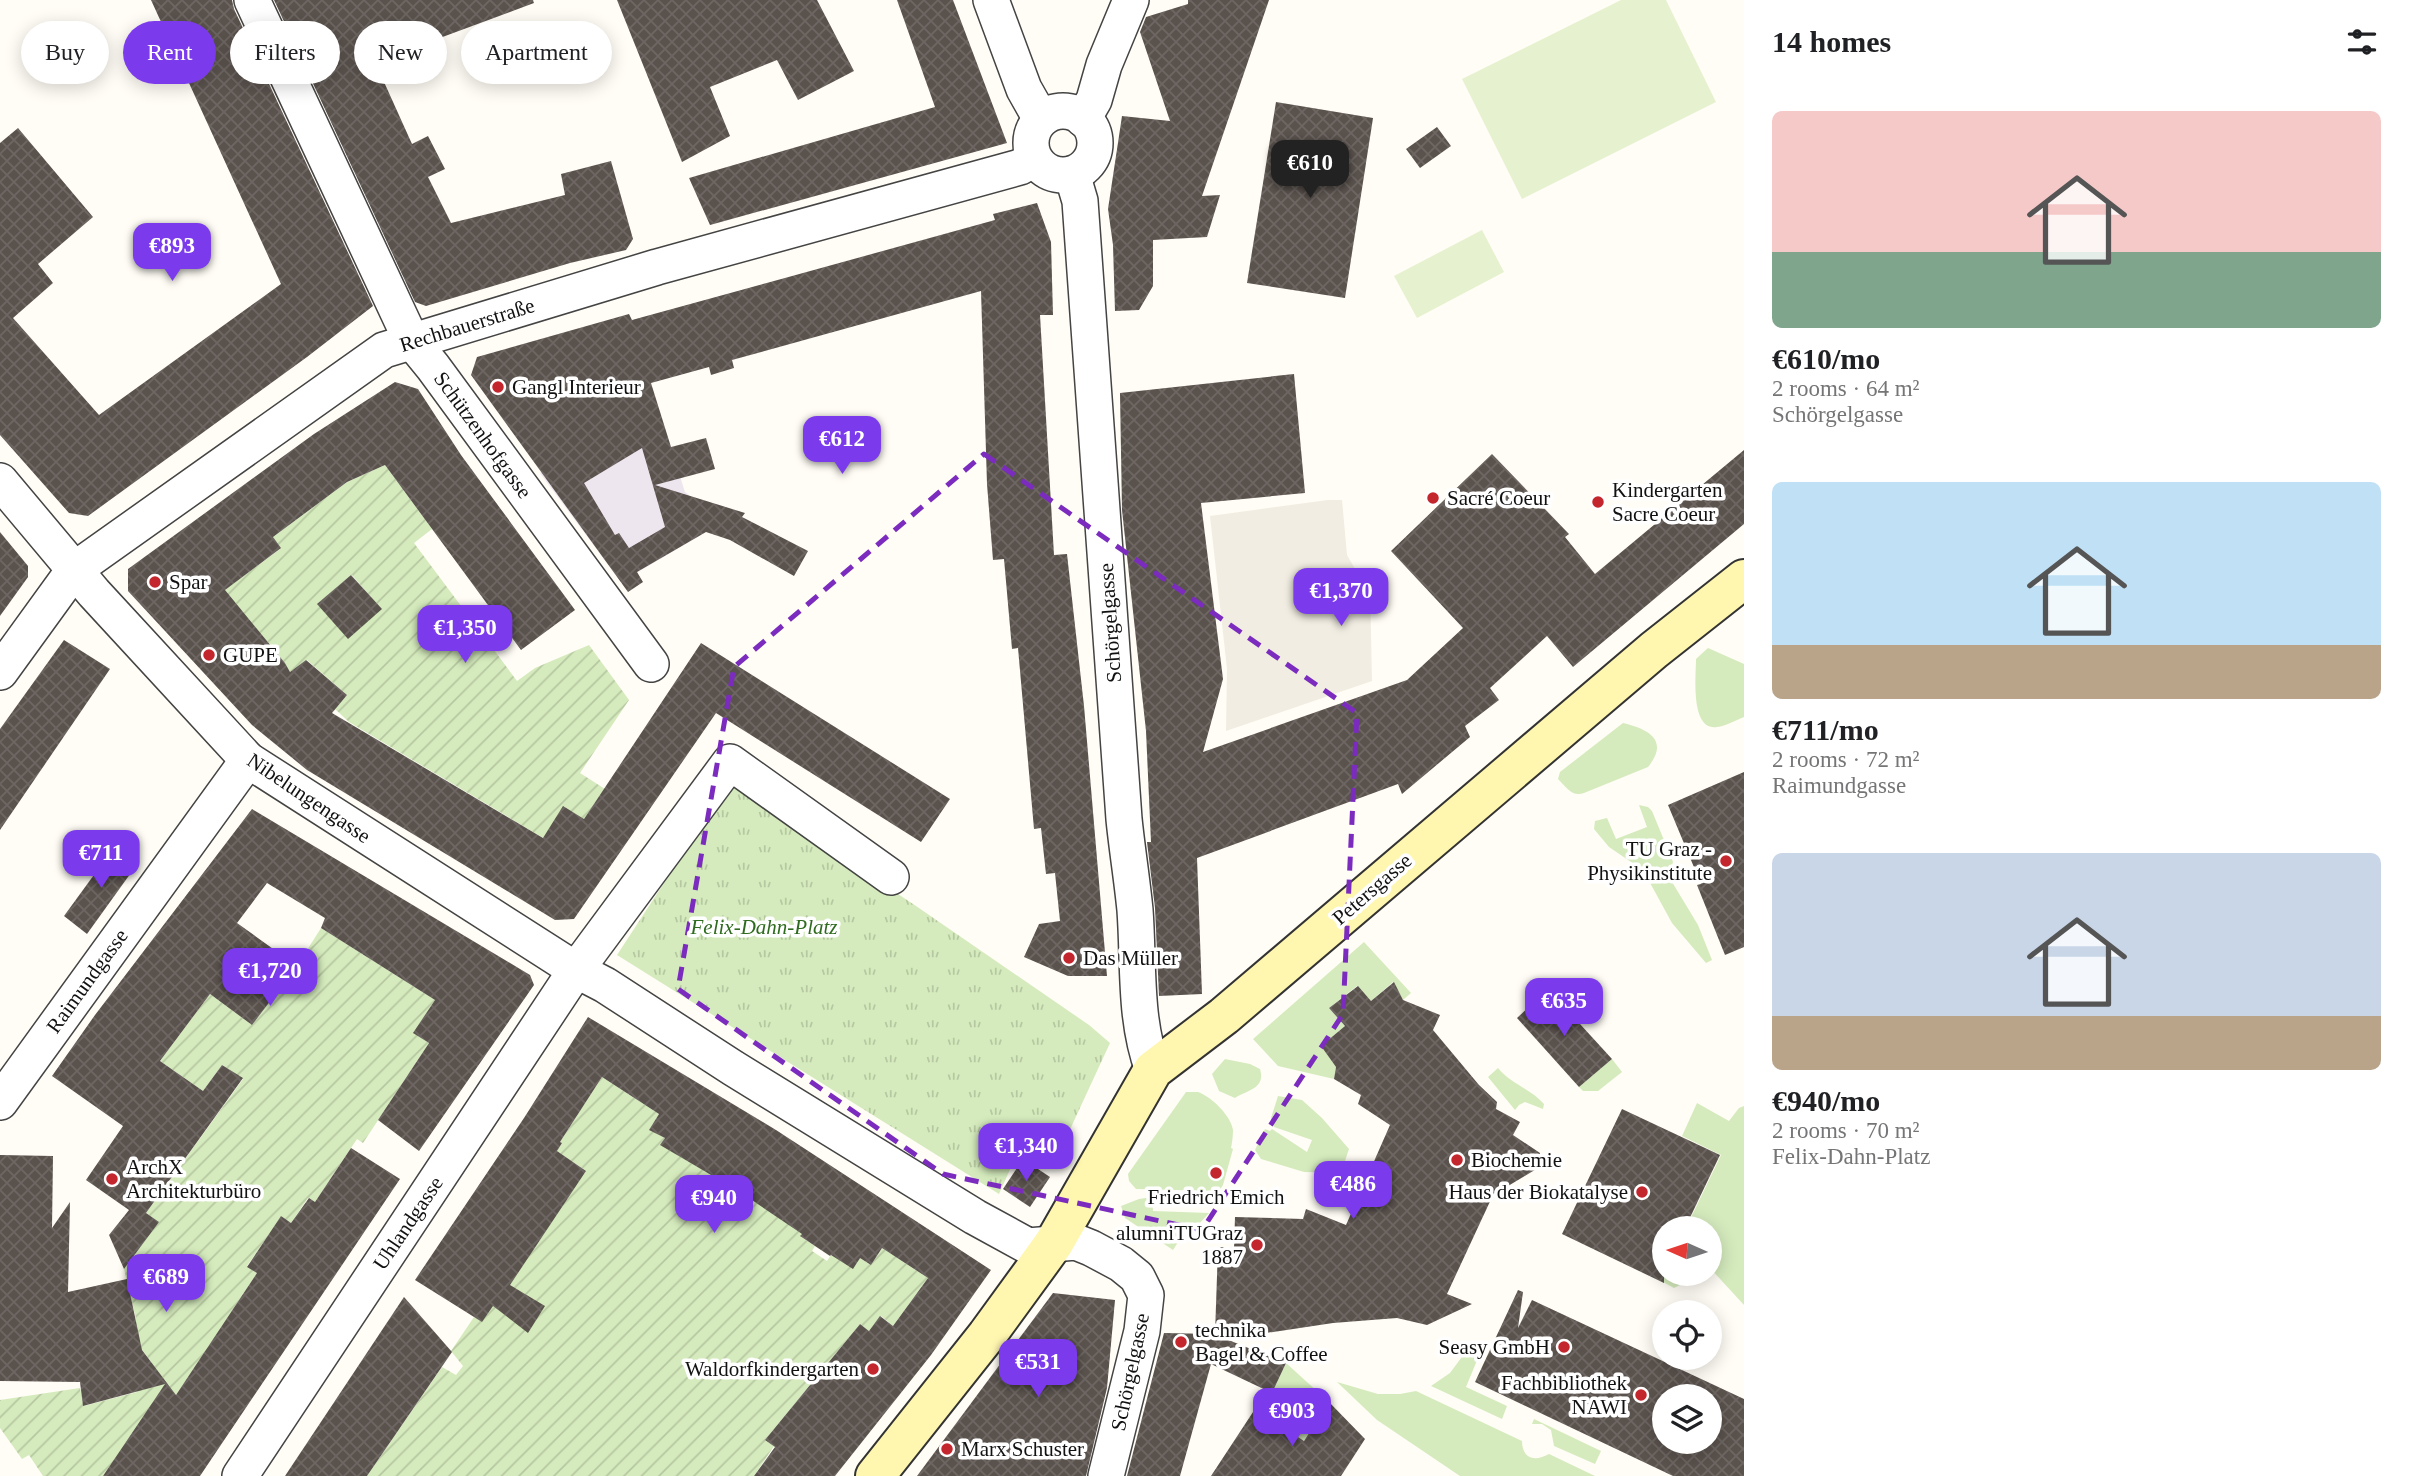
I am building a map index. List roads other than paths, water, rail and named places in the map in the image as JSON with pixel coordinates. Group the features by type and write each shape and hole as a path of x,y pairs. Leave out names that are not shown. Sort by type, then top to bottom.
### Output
{"main road":[{"name":"Petersgasse","path":"875,1476 987,1335 1054,1243 1153,1070 1224,1016 1654,650 1744,579"}],"street":[{"name":"Schützenhofgasse","path":"252,0 411,341 651,664"},
{"path":"991,0 1024,89 1041,119"},
{"path":"1083,119 1094,100 1104,65 1131,0"},
{"path":"1062,111 1074,113 1083,119 1094,139 1090,161 1072,174 1061,176 1041,167 1034,159 1031,138 1041,119 1062,111"},
{"name":"Rechbauerstraße","path":"0,672 74,570 384,350 657,267 1020,167 1034,159"},
{"name":"Schörgelgasse","path":"1072,174 1080,201 1124,819 1135,912 1140,1017 1145,1048 1153,1070"},
{"name":"Nibelungengasse","path":"0,481 74,570 248,760 576,970"},
{"name":"Raimundgasse","path":"0,1101 248,760"},
{"path":"891,877 730,762 576,970 605,985 733,1068 975,1217 1028,1246 1054,1243"},
{"name":"Uhlandgasse","path":"240,1476 576,970"},
{"name":"Schörgelgasse","path":"1054,1243 1076,1242 1121,1264 1138,1277 1146,1295 1142,1331 1106,1476"}],"place":[{"name":"Gangl Interieur","path":"498,387"},
{"name":"Sacré Coeur","path":"1433,498"},
{"name":"Kindergarten Sacre Coeur","path":"1598,502"},
{"name":"Spar","path":"155,582"},
{"name":"GUPE","path":"209,655"},
{"name":"TU Graz - Physikinstitute","path":"1726,861"},
{"name":"Das Müller","path":"1069,958"},
{"name":"Biochemie","path":"1457,1160"},
{"name":"Friedrich Emich","path":"1216,1173"},
{"name":"ArchX Architekturbüro","path":"112,1179"},
{"name":"Haus der Biokatalyse","path":"1642,1192"},
{"name":"alumniTUGraz 1887","path":"1257,1245"},
{"name":"technika Bagel & Coffee","path":"1181,1342"},
{"name":"Seasy GmbH","path":"1564,1347"},
{"name":"Waldorfkindergarten","path":"873,1369"},
{"name":"Fachbibliothek NAWI","path":"1641,1395"},
{"name":"Marx Schuster","path":"947,1449"}],"park label":[{"name":"Felix-Dahn-Platz","path":"764,927"}]}
